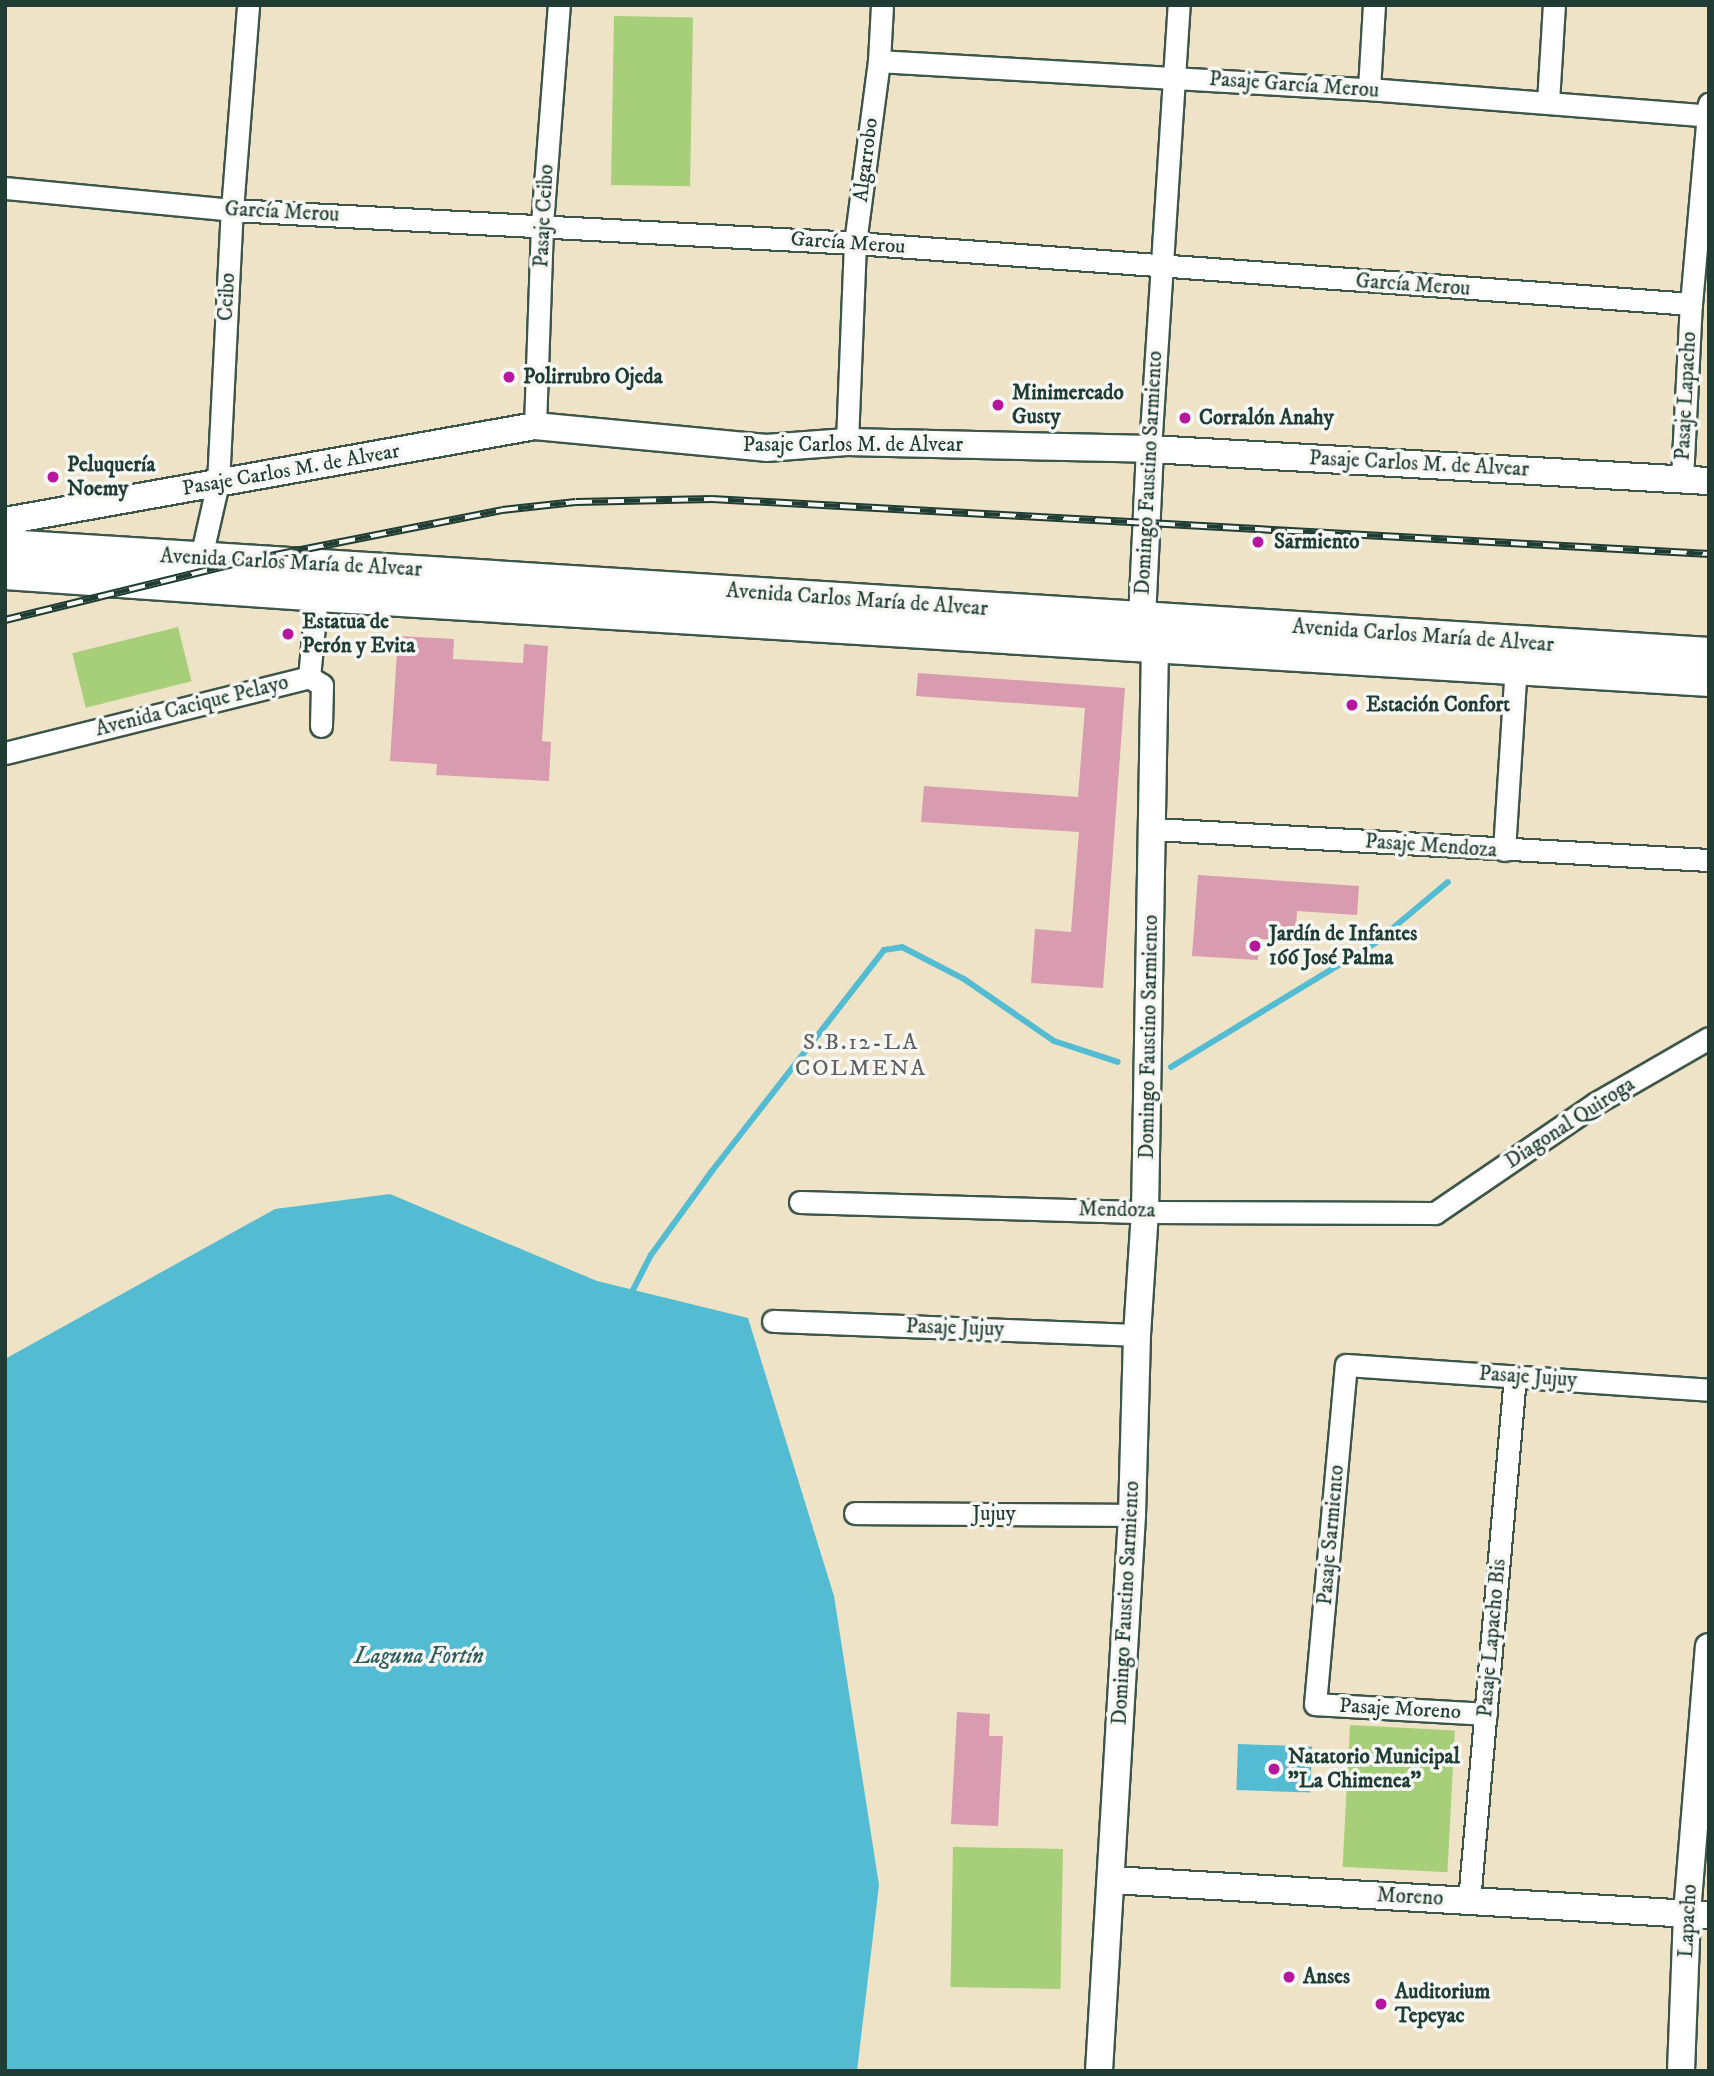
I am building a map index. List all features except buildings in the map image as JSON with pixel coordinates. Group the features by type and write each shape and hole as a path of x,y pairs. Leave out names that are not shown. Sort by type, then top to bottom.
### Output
{"main road":[{"name":"Avenida Carlos María de Alvear","path":"5,546 205,571 318,579 1148,631 1709,654"},
{"name":"Avenida Carlos María de Alvear","path":"5,572 205,571"},
{"name":"Avenida Carlos María de Alvear","path":"1148,631 1516,666 1709,679"}],"street":[{"name":"Ceibo","path":"205,571 218,483 232,209 248,5"},
{"name":"Pasaje Ceibo","path":"535,426 542,224 559,5"},
{"name":"Algarrobo","path":"847,442 855,243 883,5"},
{"name":"Domingo Faustino Sarmiento","path":"1098,2071 1112,1880 1132,1515 1137,1335 1145,1212 1154,829 1148,631 1150,449 1179,5"},
{"path":"1369,89 1374,5"},
{"path":"1548,102 1554,5"},
{"name":"Pasaje García Merou","path":"878,61 1174,77 1708,112"},
{"name":"Pasaje Lapacho","path":"1682,479 1691,304 1708,112"},
{"name":"García Merou","path":"5,188 232,209 855,243 1691,304"},
{"name":"Pasaje Carlos M. de Alvear","path":"5,521 535,426 766,448 847,442 1150,449 1709,481"},
{"name":"Avenida Cacique Pelayo","path":"5,753 309,677 318,579"},
{"path":"1504,850 1516,666"},
{"path":"309,677 322,685 321,726"},
{"name":"Pasaje Mendoza","path":"1154,829 1709,860"},
{"name":"Diagonal Quiroga","path":"1435,1213 1596,1103 1709,1038"},
{"name":"Mendoza","path":"800,1202 1145,1212 1435,1213"},
{"name":"Pasaje Jujuy","path":"773,1321 1137,1335"},
{"name":"Pasaje Jujuy","path":"1346,1365 1709,1390"},
{"name":"Pasaje Sarmiento","path":"1315,1704 1346,1365"},
{"name":"Pasaje Lapacho Bis","path":"1469,1900 1515,1376"},
{"name":"Jujuy","path":"855,1513 1132,1515"},
{"name":"Lapacho","path":"1681,2071 1698,1914 1709,1647"},
{"name":"Pasaje Moreno","path":"1315,1704 1486,1714"},
{"name":"Moreno","path":"1112,1880 1698,1914"}],"green space":[{"path":"614,16 693,17 690,186 611,185"},
{"path":"178,627 192,681 86,708 72,653"},
{"path":"1350,1725 1455,1730 1447,1872 1343,1867"},
{"path":"953,1847 1063,1849 1061,1989 951,1987"}],"water":[{"name":"Laguna Fortín","path":"390,1194 597,1281 748,1318 834,1596 879,1885 857,2071 5,2071 5,1359 275,1209"},
{"name":"Natatorio Municipal ''La Chimenea''","path":"1238,1744 1312,1747 1310,1793 1236,1790"}],"waterway":[{"path":"1171,1067 1375,943 1448,882"},
{"path":"633,1290 651,1255 712,1171 884,950 902,947 964,979 1054,1041 1118,1062"}],"railway":[{"path":"5,620 245,561 502,510 576,502 712,499 1709,554"}],"place":[{"name":"Polirrubro Ojeda","path":"509,377"},
{"name":"Minimercado Gusty","path":"998,405"},
{"name":"Corralón Anahy","path":"1185,418"},
{"name":"Peluquería Noemy","path":"53,477"},
{"name":"Sarmiento","path":"1258,542"},
{"name":"Estatua de Perón y Evita","path":"288,634"},
{"name":"Estación Confort","path":"1352,705"},
{"name":"Jardín de Infantes 166 José Palma","path":"1255,946"},
{"name":"Natatorio Municipal ''La Chimenea''","path":"1274,1769"},
{"name":"Anses","path":"1289,1977"},
{"name":"Auditorium Tepeyac","path":"1381,2004"}],"district":[{"name":"S.B.12-LA COLMENA","path":"861,1056"}]}
